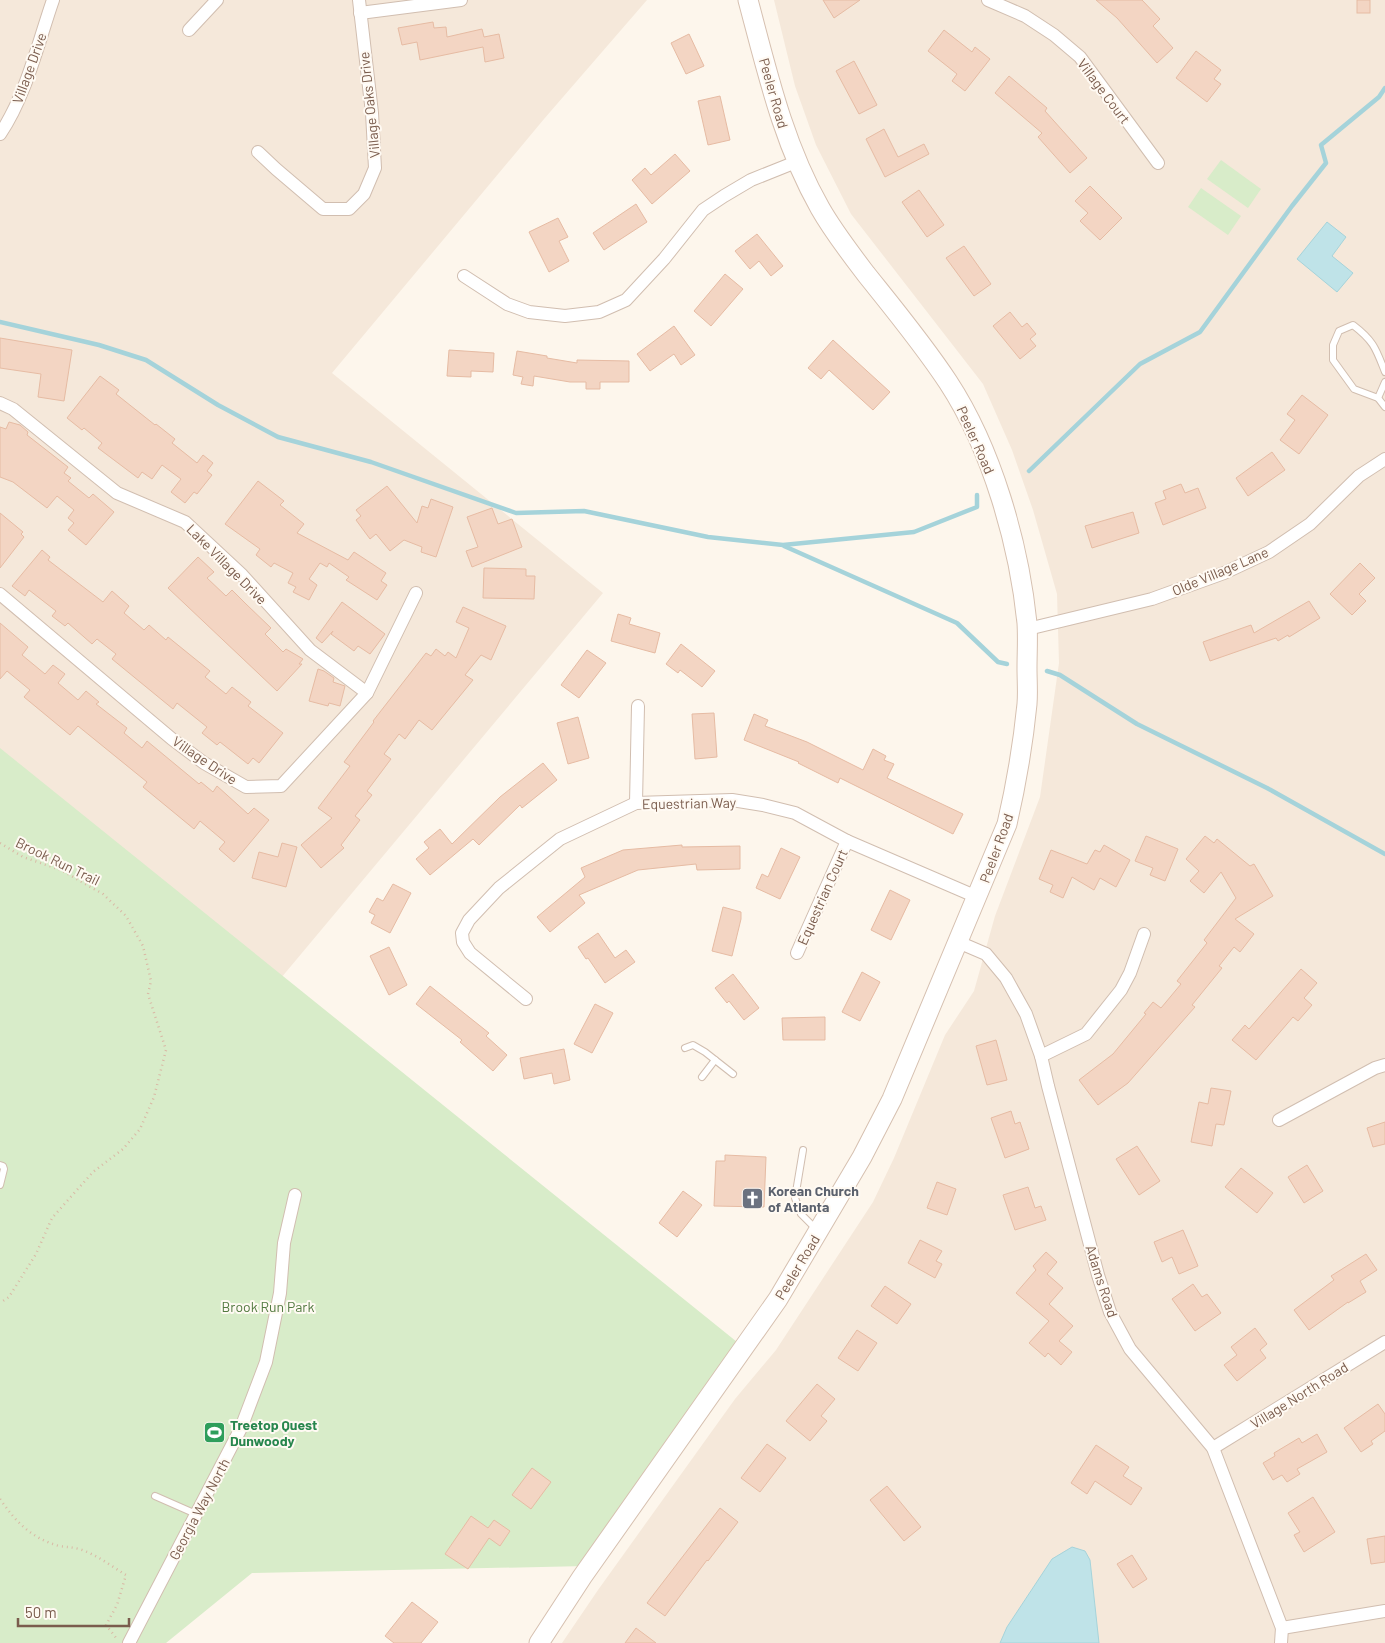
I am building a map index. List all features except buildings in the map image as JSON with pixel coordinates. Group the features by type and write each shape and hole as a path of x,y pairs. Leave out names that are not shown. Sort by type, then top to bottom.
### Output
{"street":[{"name":"Village Drive","path":"0,134 8,122 24,84 53,0"},
{"path":"189,30 217,0"},
{"name":"Village Oaks Drive","path":"258,152 276,170 323,209 349,209 364,194 375,168 372,113 359,0"},
{"path":"360,13 461,0"},
{"name":"Peeler Road","path":"539,1643 582,1577 778,1299 862,1157 892,1099 1006,824 1016,781 1027,703 1027,625 1017,559 1002,504 984,451 968,416 948,383 929,355 841,241 820,209 796,162 774,98 748,0"},
{"name":"Village Court","path":"988,0 1025,16 1054,35 1080,57 1158,163"},
{"path":"464,276 507,304 528,312 564,316 599,312 626,300 664,259 703,210 751,180 796,162"},
{"name":"Lake Village Drive","path":"0,403 13,409 117,493 185,522 242,574 310,650 367,694"},
{"name":"Olde Village Lane","path":"1027,625 1036,628 1152,599 1224,573 1269,552 1310,524 1359,476 1385,459"},
{"name":"Village Drive","path":"0,594 172,739 204,763 246,788 281,786 367,694 416,592"},
{"path":"636,804 638,706"},
{"name":"Equestrian Way","path":"526,999 470,954 463,942 462,934 469,920 499,888 560,839 636,804 732,800 795,813 847,841 977,897"},
{"name":"Equestrian Court","path":"796,953 847,841"},
{"path":"1041,1056 1086,1034 1121,990 1130,973 1144,934"},
{"name":"Adams Road","path":"958,942 986,954 1006,978 1026,1014 1041,1056 1098,1275 1110,1312 1130,1349 1213,1448 1282,1628 1281,1643"},
{"path":"1279,1120 1375,1068 1385,1065"},
{"name":"Georgia Way North","path":"129,1643 241,1428 266,1362 280,1293 284,1243 295,1195"},
{"name":"Village North Road","path":"1213,1448 1385,1342"},
{"path":"1282,1628 1385,1611"}],"lane":[{"path":"1385,372 1375,348 1367,335 1353,325 1339,331 1333,345 1333,360 1354,389 1378,398 1385,407"},
{"path":"1378,398 1385,382"},
{"path":"685,1048 694,1045 733,1074"},
{"path":"702,1077 715,1060"},
{"path":"803,1150 795,1198 801,1214 818,1232"},
{"path":"0,1165 4,1169 0,1185"},
{"path":"155,1496 196,1514"}],"path":[{"name":"Brook Run Trail","path":"0,844 23,857 61,870 103,894 126,916 144,946 151,980 148,994 166,1050 154,1097 140,1129 123,1149 93,1172 52,1218 36,1254 9,1297 0,1303"},
{"path":"0,1499 28,1532 58,1545 79,1549 97,1557 126,1575 117,1604 106,1625 117,1639 115,1643"}],"shaded area":[{"path":"0,0 647,0 544,119 332,373 603,593 281,978 0,749"},
{"path":"774,0 1385,0 1385,1643 562,1643 735,1399 776,1350 873,1202 894,1158 945,1035 974,991 995,916 1040,797 1059,663 1057,594 1033,510 1012,450 983,384 851,214 816,145 795,86"}],"green space":[{"path":"1221,160 1261,189 1248,208 1207,179"},
{"path":"1201,188 1241,216 1228,235 1188,207"},
{"name":"Brook Run Park","path":"0,748 742,1346 586,1566 252,1573 166,1643 0,1643"}],"water":[{"path":"1327,222 1346,237 1332,256 1353,273 1337,292 1297,259"},
{"path":"1072,1547 1085,1551 1090,1560 1099,1643 1000,1643 1007,1627 1052,1559"}],"waterway":[{"path":"1029,471 1140,364 1200,332 1292,206 1326,163 1321,145 1379,97 1385,88"},
{"path":"0,322 99,345 146,360 218,405 278,437 371,462 516,513 584,511 708,537 783,545 914,532 977,507 977,495"},
{"path":"784,546 957,623 998,662 1007,664"},
{"path":"1047,671 1060,675 1137,724 1267,788 1385,854"}],"place":[{"name":"Korean Church of Atlanta","path":"752,1198"},
{"name":"Treetop Quest Dunwoody","path":"214,1432"}]}
